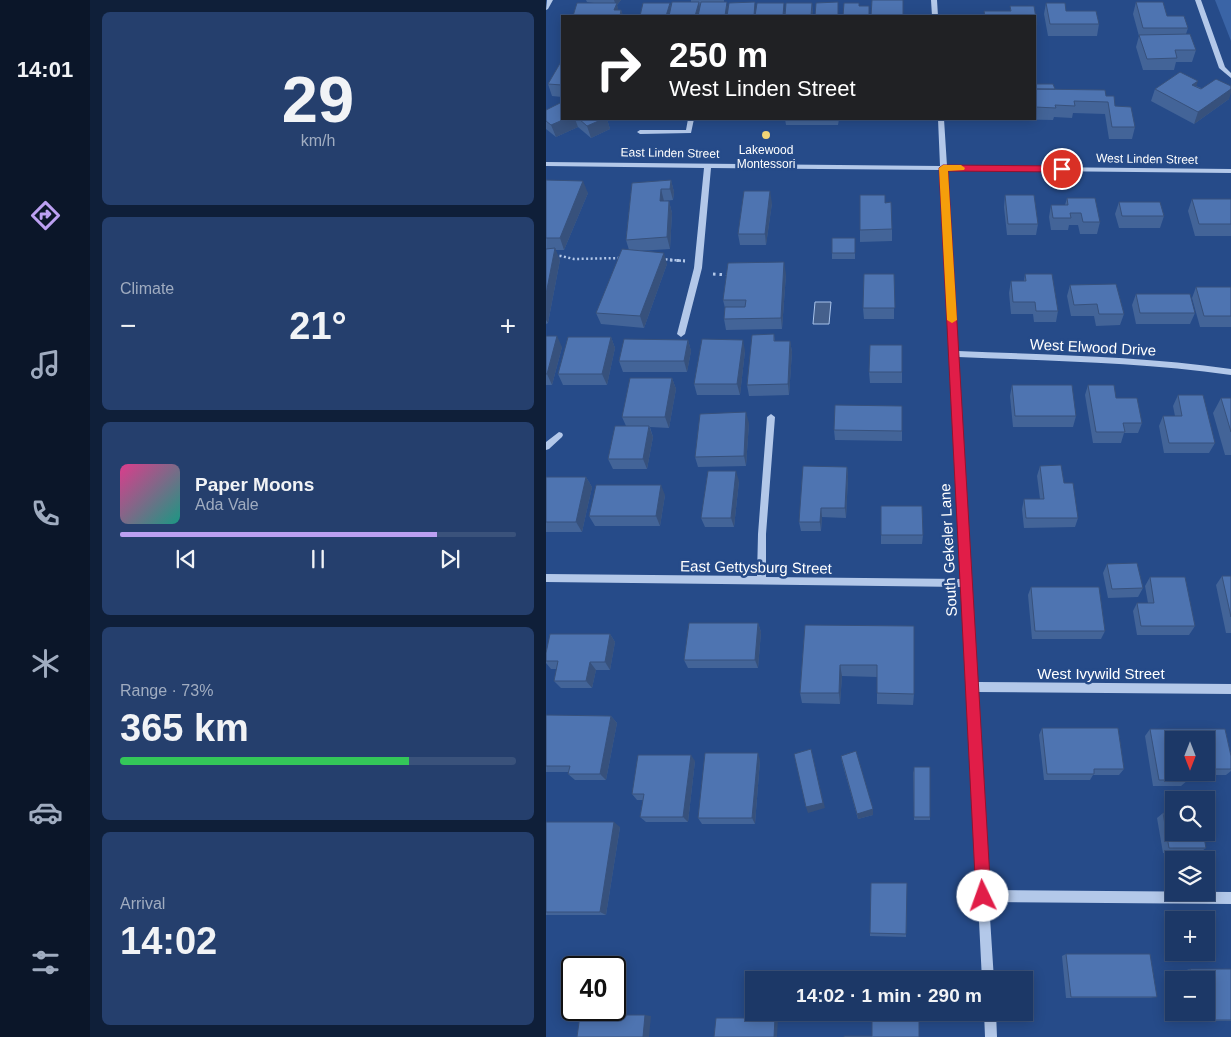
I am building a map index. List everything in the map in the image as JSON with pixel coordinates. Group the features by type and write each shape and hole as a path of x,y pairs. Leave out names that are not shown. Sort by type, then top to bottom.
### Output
{"street":[{"path":"546,8 550,0"},
{"path":"934,0 935,15"},
{"path":"1198,0 1222,68 1231,76"},
{"path":"640,132 689,132 691,120"},
{"name":"South Gekeler Lane","path":"941,120 987,971"},
{"name":"East Linden Street","path":"546,164 943,168"},
{"path":"681,334 698,268 708,165"},
{"name":"West Linden Street","path":"943,168 1231,171"},
{"name":"West Elwood Drive","path":"954,354 1110,360 1231,372"},
{"path":"761,580 762,534 771,417"},
{"path":"546,447 559,435"},
{"name":"East Gettysburg Street","path":"546,578 966,583"},
{"name":"West Ivywild Street","path":"972,687 1231,689"},
{"path":"983,896 1231,898"},
{"path":"990,1021 991,1037"}],"path":[{"path":"546,256 561,256 574,259 625,257"},
{"path":"654,259 688,261"},
{"path":"710,275 737,274"}],"shaded area":[{"path":"1215,0 1231,0 1231,41"},
{"path":"815,302 831,302 829,324 813,324"}],"building":[{"path":"872,0 903,0 903,15 871,15"},
{"path":"672,2 699,2 695,15 669,15"},
{"path":"701,2 727,2 725,15 698,15"},
{"path":"755,2 754,15 727,15 729,3"},
{"path":"838,2 838,15 815,15 816,3"},
{"path":"1136,2 1163,2 1167,16 1184,16 1188,28 1143,28"},
{"path":"577,3 617,3 614,10 621,10 620,15 573,15"},
{"path":"643,3 670,3 666,15 640,15"},
{"path":"757,3 784,3 783,15 755,15"},
{"path":"786,3 812,3 811,15 785,15"},
{"path":"844,3 859,3 859,6 869,6 869,15 843,15"},
{"path":"1046,3 1065,3 1066,11 1096,11 1099,24 1050,24"},
{"path":"1010,6 1034,6 1035,15 985,15 984,11 1011,11"},
{"path":"1190,34 1196,50 1175,50 1177,58 1147,59 1139,35"},
{"path":"561,62 561,85 548,84"},
{"path":"1180,72 1198,81 1192,85 1201,89 1216,79 1231,86 1231,89 1198,112 1155,89"},
{"path":"1036,84 1053,84 1055,89 1036,89"},
{"path":"1036,89 1105,90 1106,96 1114,96 1115,106 1131,107 1135,127 1112,127 1108,102 1074,101 1075,106 1055,105 1056,108 1036,107"},
{"path":"561,102 561,120 563,120 551,125 546,121 546,110"},
{"path":"580,120 601,120 587,126"},
{"path":"546,180 583,181 560,238 546,238"},
{"path":"671,180 670,189 661,189 660,201 669,201 667,237 626,240 632,183"},
{"path":"744,191 770,191 765,234 738,234"},
{"path":"860,195 885,195 885,203 891,202 892,229 860,230"},
{"path":"1005,195 1034,195 1038,224 1008,224"},
{"path":"1067,198 1095,198 1100,222 1083,222 1081,213 1070,213 1071,218 1053,218 1051,205 1068,205"},
{"path":"1192,199 1231,199 1231,224 1199,224"},
{"path":"1119,202 1160,202 1164,216 1122,216"},
{"path":"832,238 855,238 855,253 832,253"},
{"path":"555,248 546,294 546,249"},
{"path":"622,249 664,253 640,316 596,313"},
{"path":"784,262 781,318 724,319 725,307 745,307 746,300 723,300 728,263"},
{"path":"864,274 894,274 895,308 863,308"},
{"path":"1025,274 1052,274 1058,311 1036,311 1035,302 1013,302 1011,281 1026,281"},
{"path":"1116,284 1124,314 1099,314 1097,304 1074,305 1070,285"},
{"path":"1196,287 1231,287 1231,316 1204,316"},
{"path":"1136,294 1190,294 1195,313 1140,313"},
{"path":"774,334 774,341 790,341 788,384 747,385 752,335"},
{"path":"546,336 557,336 547,374 546,374"},
{"path":"568,337 611,337 602,374 558,374"},
{"path":"624,339 688,340 684,361 619,361"},
{"path":"702,339 743,340 737,384 694,384"},
{"path":"870,345 902,345 902,372 869,372"},
{"path":"630,378 672,378 665,417 622,417"},
{"path":"1012,385 1072,385 1076,416 1015,416"},
{"path":"1088,385 1114,385 1116,398 1137,398 1142,423 1123,423 1125,432 1096,432"},
{"path":"1178,395 1203,395 1215,443 1169,443 1163,416 1182,416"},
{"path":"1221,398 1231,398 1231,432"},
{"path":"835,405 902,406 902,431 834,430"},
{"path":"746,412 744,456 695,457 700,414"},
{"path":"615,426 649,426 643,459 608,459"},
{"path":"1061,465 1064,483 1073,483 1078,518 1026,518 1024,499 1044,499 1040,466"},
{"path":"803,466 847,467 845,508 821,508 820,522 799,522"},
{"path":"708,471 736,471 731,518 701,518"},
{"path":"546,477 586,477 576,522 546,522"},
{"path":"596,485 661,485 656,516 589,516"},
{"path":"881,506 922,506 923,535 881,535"},
{"path":"1137,563 1143,588 1112,589 1107,564"},
{"path":"1222,576 1231,576 1231,617"},
{"path":"1150,577 1185,577 1195,626 1141,626 1137,603 1154,603"},
{"path":"1031,587 1099,587 1105,631 1035,631"},
{"path":"689,623 758,623 755,660 684,660"},
{"path":"805,625 914,626 914,694 877,693 877,665 840,665 839,693 800,693"},
{"path":"550,634 610,634 605,662 590,662 586,681 554,681 558,661 546,661"},
{"path":"546,715 611,716 600,774 568,774 570,766 546,766"},
{"path":"1042,728 1118,728 1124,769 1094,769 1094,774 1047,774"},
{"path":"1150,729 1225,729 1231,756 1231,769 1215,769 1215,731 1165,731 1165,780 1159,780"},
{"path":"811,749 823,803 806,807 794,754"},
{"path":"856,751 873,809 857,814 841,756"},
{"path":"705,753 758,753 752,818 698,818"},
{"path":"638,755 691,755 683,817 640,817 644,794 632,794"},
{"path":"914,767 930,767 930,817 914,817"},
{"path":"546,822 614,822 600,912 546,912"},
{"path":"1168,841 1205,841 1206,848 1169,848"},
{"path":"871,883 907,883 906,934 870,933"},
{"path":"1066,954 1150,954 1157,997 1071,997"},
{"path":"1190,969 1231,969 1231,1020 1215,1020 1215,971 1190,971"},
{"path":"626,1015 645,1015 643,1037 577,1037 579,1021 626,1021"},
{"path":"716,1018 745,1018 745,1021 775,1021 774,1037 714,1037"},
{"path":"872,1021 919,1021 919,1037 844,1037 872,1036"}],"slow traffic":[{"path":"952,320 943,168 961,168"}],"place":[{"name":"Lakewood Montessori","path":"766,135"}],"route":[{"path":"983,896 943,168 1062,169"}]}
